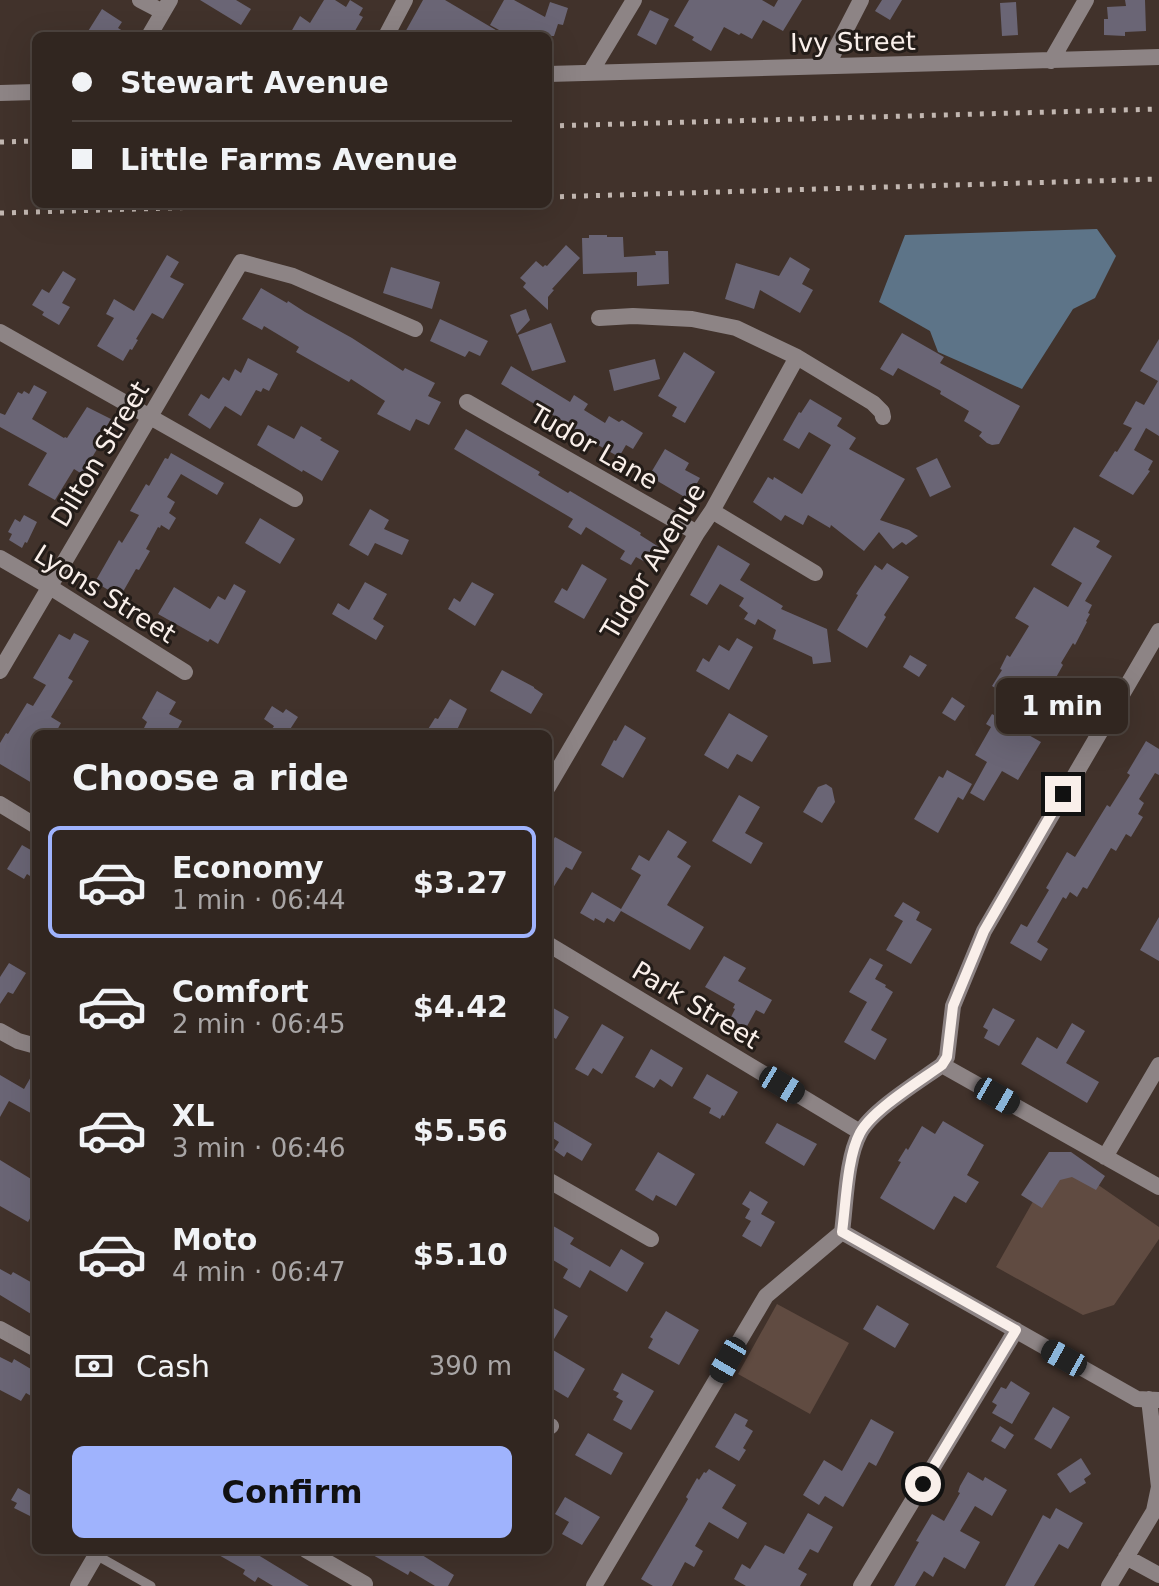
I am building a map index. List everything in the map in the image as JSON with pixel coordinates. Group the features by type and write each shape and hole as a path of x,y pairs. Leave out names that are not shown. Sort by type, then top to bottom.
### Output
{"street":[{"path":"140,0 166,6 151,32"},
{"path":"388,32 405,0"},
{"path":"590,73 634,0"},
{"path":"827,66 861,0"},
{"path":"1051,61 1086,0"},
{"name":"Ivy Street","path":"552,74 1159,57"},
{"path":"0,93 32,92"},
{"name":"Dilton Street","path":"0,671 241,262 293,276 415,329"},
{"path":"599,318 692,319 736,328 797,357 873,403 883,417"},
{"path":"0,332 295,499"},
{"name":"Tudor Avenue","path":"552,780 712,511 797,357"},
{"name":"Tudor Lane","path":"467,402 697,533"},
{"path":"712,511 815,573"},
{"name":"Lyons Street","path":"0,558 185,672"},
{"path":"594,1586 766,1296 842,1232 851,1159 860,1132 877,1114 942,1065 947,1057 953,1006 984,931 1159,631"},
{"path":"0,804 32,824"},
{"name":"Park Street","path":"552,946 860,1132"},
{"path":"0,1031 32,1045"},
{"path":"942,1065 1159,1187"},
{"path":"1105,1157 1159,1065"},
{"path":"552,1182 651,1239"},
{"path":"842,1232 1137,1399 1154,1400 1159,1487 1154,1511 1109,1586"},
{"path":"0,1329 32,1347"},
{"path":"861,1586 1016,1330"},
{"path":"78,1586 96,1554"},
{"path":"313,1554 365,1584"},
{"path":"1126,1557 1159,1575"}],"lane":[{"path":"99,1554 151,1586"}],"shaded area":[{"path":"1068,1164 1159,1227 1159,1239 1114,1305 1083,1315 996,1267 1053,1166"},
{"path":"777,1304 849,1343 810,1414 738,1374"}],"water":[{"path":"1097,229 1116,256 1095,298 1073,309 1022,389 938,352 930,331 879,302 905,235"}],"building":[{"path":"200,0 236,0 251,9 241,25"},
{"path":"324,0 335,0 346,7 350,0 363,8 359,15 363,17 354,32 291,32 300,16 310,23"},
{"path":"423,0 445,0 499,32 405,32"},
{"path":"504,0 514,0 545,17 550,2 568,8 563,25 558,24 554,36 552,32 503,32 490,25"},
{"path":"689,0 762,0 774,7 778,0 802,0 783,31 763,20 752,39 724,27 711,51 674,26"},
{"path":"882,0 902,0 890,20 875,11"},
{"path":"1125,0 1145,0 1146,31 1125,32 1125,36 1104,35 1107,7 1126,6"},
{"path":"1016,2 1018,35 1002,36 1000,3"},
{"path":"102,9 122,22 118,28 124,32 88,32"},
{"path":"650,10 669,19 656,45 637,35"},
{"path":"589,235 623,237 624,257 668,251 669,284 637,286 637,272 583,274 582,238 589,238"},
{"path":"566,245 580,258 552,289 548,297 548,310 523,287 526,283 520,278 536,261 543,267 547,266"},
{"path":"167,255 179,262 170,277 184,284 163,319 152,313 123,361 97,346 114,318 106,314 114,299 134,311"},
{"path":"790,257 810,269 802,284 813,290 800,313 760,290 754,309 725,299 736,263 779,276"},
{"path":"391,267 440,282 432,309 383,293"},
{"path":"63,271 76,279 62,303 70,307 59,325 32,305 42,289 49,293"},
{"path":"261,288 352,338 403,371 405,368 435,383 428,396 441,402 429,425 416,419 410,431 377,414 385,401 351,379 349,382 296,352 299,347 264,326 262,330 242,319"},
{"path":"526,309 530,320 517,334 510,315"},
{"path":"440,319 488,341 480,356 469,351 465,357 430,341"},
{"path":"551,323 566,362 532,371 518,335"},
{"path":"902,333 944,357 940,363 1020,406 999,444 987,443 979,436 982,432 964,421 969,411 940,394 941,391 898,368 893,376 880,369"},
{"path":"1159,339 1159,436 1146,428 1134,450 1153,461 1150,471 1133,495 1099,476 1132,428 1123,424 1136,401 1144,405 1158,381 1140,371"},
{"path":"684,352 715,372 685,423 672,416 677,407 658,396"},
{"path":"248,358 278,374 269,391 263,388 261,392 256,390 241,416 225,406 210,429 188,415 201,394 209,399 223,377 229,381 235,369 241,373"},
{"path":"655,359 660,379 614,391 609,370"},
{"path":"511,366 570,402 574,395 588,404 584,410 605,423 609,416 643,433 633,449 626,445 619,457 561,424 563,421 501,384"},
{"path":"34,385 47,392 32,419 64,438 67,438 87,407 111,419 102,434 105,436 82,474 74,469 55,500 28,485 47,453 0,427 0,413 5,415 18,392 29,394"},
{"path":"810,399 842,418 837,426 856,438 849,449 905,479 880,520 918,536 906,545 902,542 893,549 879,532 864,551 831,525 830,528 808,515 803,525 785,515 781,521 753,502 768,477 773,480 774,477 802,494 831,445 809,432 799,449 783,440"},
{"path":"268,425 294,439 301,426 339,451 322,481 257,445"},
{"path":"466,429 540,472 538,475 568,493 570,491 641,533 659,547 649,564 636,557 631,565 620,559 625,551 586,527 581,535 568,527 573,519 454,449"},
{"path":"665,449 689,463 685,470 700,478 688,499 649,476"},
{"path":"171,453 224,483 217,495 181,474 167,497 175,502 169,513 176,518 169,530 161,525 158,527 146,549 150,551 120,597 95,582 119,540 122,543 139,515 130,511 146,484 149,486"},
{"path":"937,458 951,487 930,497 916,468"},
{"path":"370,509 389,520 384,529 409,540 402,555 375,543 368,556 349,545"},
{"path":"24,515 37,522 22,548 9,540 12,534 8,532 15,519 20,522"},
{"path":"260,518 295,539 280,564 245,543"},
{"path":"1074,527 1100,541 1096,547 1112,556 1085,601 1092,605 1087,622 1061,663 1063,665 1025,733 1041,742 1018,780 1002,771 984,801 970,793 987,762 975,755 991,727 986,724 992,714 1008,723 1019,702 992,686 1007,655 1010,657 1029,626 1015,618 1034,587 1068,607 1082,583 1051,565"},
{"path":"718,545 750,564 740,580 783,606 781,609 827,629 831,662 813,664 812,657 773,639 776,630 758,619 755,625 744,619 748,613 739,606 744,598 720,584 707,605 690,595"},
{"path":"887,563 909,577 867,648 837,630 875,565 882,570"},
{"path":"582,564 607,579 584,619 554,602 562,588 567,591"},
{"path":"365,582 387,594 373,619 384,626 376,640 332,614 338,603 349,610"},
{"path":"472,582 494,594 475,626 448,609 454,598 460,602"},
{"path":"234,584 246,591 218,644 210,639 208,642 158,614 174,587 210,609 218,596 225,600"},
{"path":"74,633 89,641 68,678 73,681 51,717 61,723 57,730 32,730 32,783 0,764 0,743 27,703 33,706 46,685 33,678 59,634 70,640"},
{"path":"737,638 753,647 729,690 696,671 703,658 709,662 719,645 729,651"},
{"path":"910,655 927,665 919,677 903,667"},
{"path":"502,670 543,694 531,714 490,691"},
{"path":"157,691 176,702 169,714 182,721 177,730 147,730 144,728 147,722 142,718"},
{"path":"952,697 965,706 955,721 942,713"},
{"path":"450,699 467,709 457,730 428,730 435,718 438,719"},
{"path":"272,706 283,713 286,709 298,717 290,730 272,730 274,726 264,719"},
{"path":"729,713 768,736 752,762 737,754 728,769 704,755"},
{"path":"625,725 646,738 623,778 601,765"},
{"path":"1146,741 1159,749 1159,775 1155,773 1139,799 1144,803 1138,814 1143,817 1131,837 1126,834 1116,851 1111,848 1087,889 1083,887 1077,897 1070,892 1066,899 1063,897 1037,942 1048,949 1041,961 1010,943 1021,924 1027,927 1067,852 1075,857 1107,805 1110,807"},
{"path":"947,770 972,784 963,800 958,797 938,833 914,819 939,776 943,778"},
{"path":"826,784 832,788 835,802 822,823 803,812 818,787"},
{"path":"739,795 760,807 745,833 763,843 751,864 712,841"},
{"path":"668,830 687,842 677,857 691,866 667,905 704,927 690,950 621,911 614,922 607,918 604,923 580,913 592,892 621,909 641,875 631,869 639,855 649,861"},
{"path":"555,837 582,852 572,870 566,867 552,890 552,842"},
{"path":"22,845 32,851 32,877 27,874 24,879 7,869"},
{"path":"903,902 920,912 916,920 932,929 911,964 886,950 903,921 894,916"},
{"path":"1159,917 1159,961 1140,950"},
{"path":"724,956 746,968 738,981 772,1000 764,1014 756,1010 746,1028 730,1019 735,1004 705,987"},
{"path":"870,958 883,965 875,979 893,992 871,1030 887,1039 875,1060 844,1042 867,1002 849,992"},
{"path":"9,963 26,973 13,994 8,992 0,1004 0,977"},
{"path":"552,1007 569,1017 556,1039 552,1036"},
{"path":"993,1008 1015,1020 999,1046 984,1038 988,1030 983,1027"},
{"path":"1072,1023 1085,1031 1066,1063 1099,1082 1087,1103 1021,1064 1037,1037 1057,1049"},
{"path":"602,1024 624,1037 602,1074 593,1068 588,1076 575,1069"},
{"path":"651,1049 683,1068 672,1087 660,1079 654,1088 635,1077"},
{"path":"707,1074 738,1092 720,1119 709,1113 711,1108 693,1098"},
{"path":"0,1075 24,1089 32,1075 32,1114 9,1101 0,1117"},
{"path":"552,1120 592,1144 582,1161 567,1152 564,1157 554,1150 559,1142 552,1138"},
{"path":"943,1121 984,1145 967,1175 979,1182 966,1203 954,1196 934,1230 880,1198 901,1162 898,1161 922,1126 935,1134"},
{"path":"777,1123 817,1144 804,1166 765,1143"},
{"path":"658,1152 695,1174 676,1206 656,1195 653,1201 635,1190"},
{"path":"1049,1152 1071,1152 1105,1176 1096,1190 1072,1177 1060,1180 1042,1208 1021,1195"},
{"path":"0,1160 32,1180 32,1215 28,1222 0,1206"},
{"path":"750,1191 768,1202 761,1214 775,1222 761,1247 742,1236 751,1221 745,1218 750,1209 742,1204"},
{"path":"552,1225 574,1238 570,1244 610,1267 621,1249 644,1263 627,1292 590,1270 580,1288 563,1278 568,1269 552,1259"},
{"path":"0,1269 32,1283 32,1315 0,1295"},
{"path":"877,1305 909,1324 895,1348 863,1329"},
{"path":"552,1307 568,1316 552,1342"},
{"path":"666,1311 699,1330 679,1365 648,1348 653,1339 650,1337"},
{"path":"552,1352 585,1369 568,1398 552,1388"},
{"path":"0,1357 12,1363 14,1359 32,1370 32,1397 26,1393 21,1401 0,1390"},
{"path":"622,1373 654,1391 631,1430 613,1420 623,1401 616,1397 619,1393 613,1390"},
{"path":"1011,1381 1030,1393 1012,1424 992,1413 997,1405 992,1402 1001,1387 1006,1389"},
{"path":"1053,1407 1070,1417 1051,1449 1034,1439"},
{"path":"735,1413 748,1420 745,1426 753,1431 739,1461 715,1447"},
{"path":"871,1419 894,1432 876,1466 869,1462 843,1507 825,1496 819,1505 803,1495 824,1460 842,1471"},
{"path":"1000,1426 1014,1435 1005,1449 991,1441"},
{"path":"588,1433 623,1453 611,1475 575,1455"},
{"path":"1081,1458 1091,1474 1084,1479 1086,1483 1070,1493 1057,1474"},
{"path":"709,1469 736,1485 722,1508 747,1523 738,1539 709,1522 695,1546 703,1551 694,1567 685,1562 672,1586 653,1586 641,1579 697,1478 699,1480"},
{"path":"968,1472 983,1481 985,1477 1007,1490 992,1516 975,1506 960,1531 980,1542 965,1569 944,1557 933,1577 924,1571 915,1586 894,1586 932,1514 944,1521"},
{"path":"18,1488 32,1496 32,1517 14,1508 17,1503 11,1500"},
{"path":"565,1497 600,1517 582,1545 562,1534 569,1522 555,1514"},
{"path":"1056,1508 1083,1523 1068,1549 1059,1544 1034,1586 1005,1586 1043,1515 1050,1519"},
{"path":"808,1513 833,1527 818,1553 810,1549 798,1569 807,1574 800,1586 746,1586 734,1579 742,1564 750,1569 765,1545 784,1554"},
{"path":"217,1554 257,1554 309,1586 273,1586 258,1577 255,1582 243,1574 245,1570"},
{"path":"371,1554 420,1554 454,1575 448,1586 435,1586 410,1571 408,1575"}],"railway":[{"path":"552,126 1159,109"},
{"path":"0,142 32,141"},
{"path":"552,197 1159,179"},
{"path":"0,213 171,208"}],"route":[{"path":"923,1484 1016,1330 842,1232 851,1159 860,1132 877,1114 942,1065 947,1057 953,1006 984,931 1063,794"}]}
